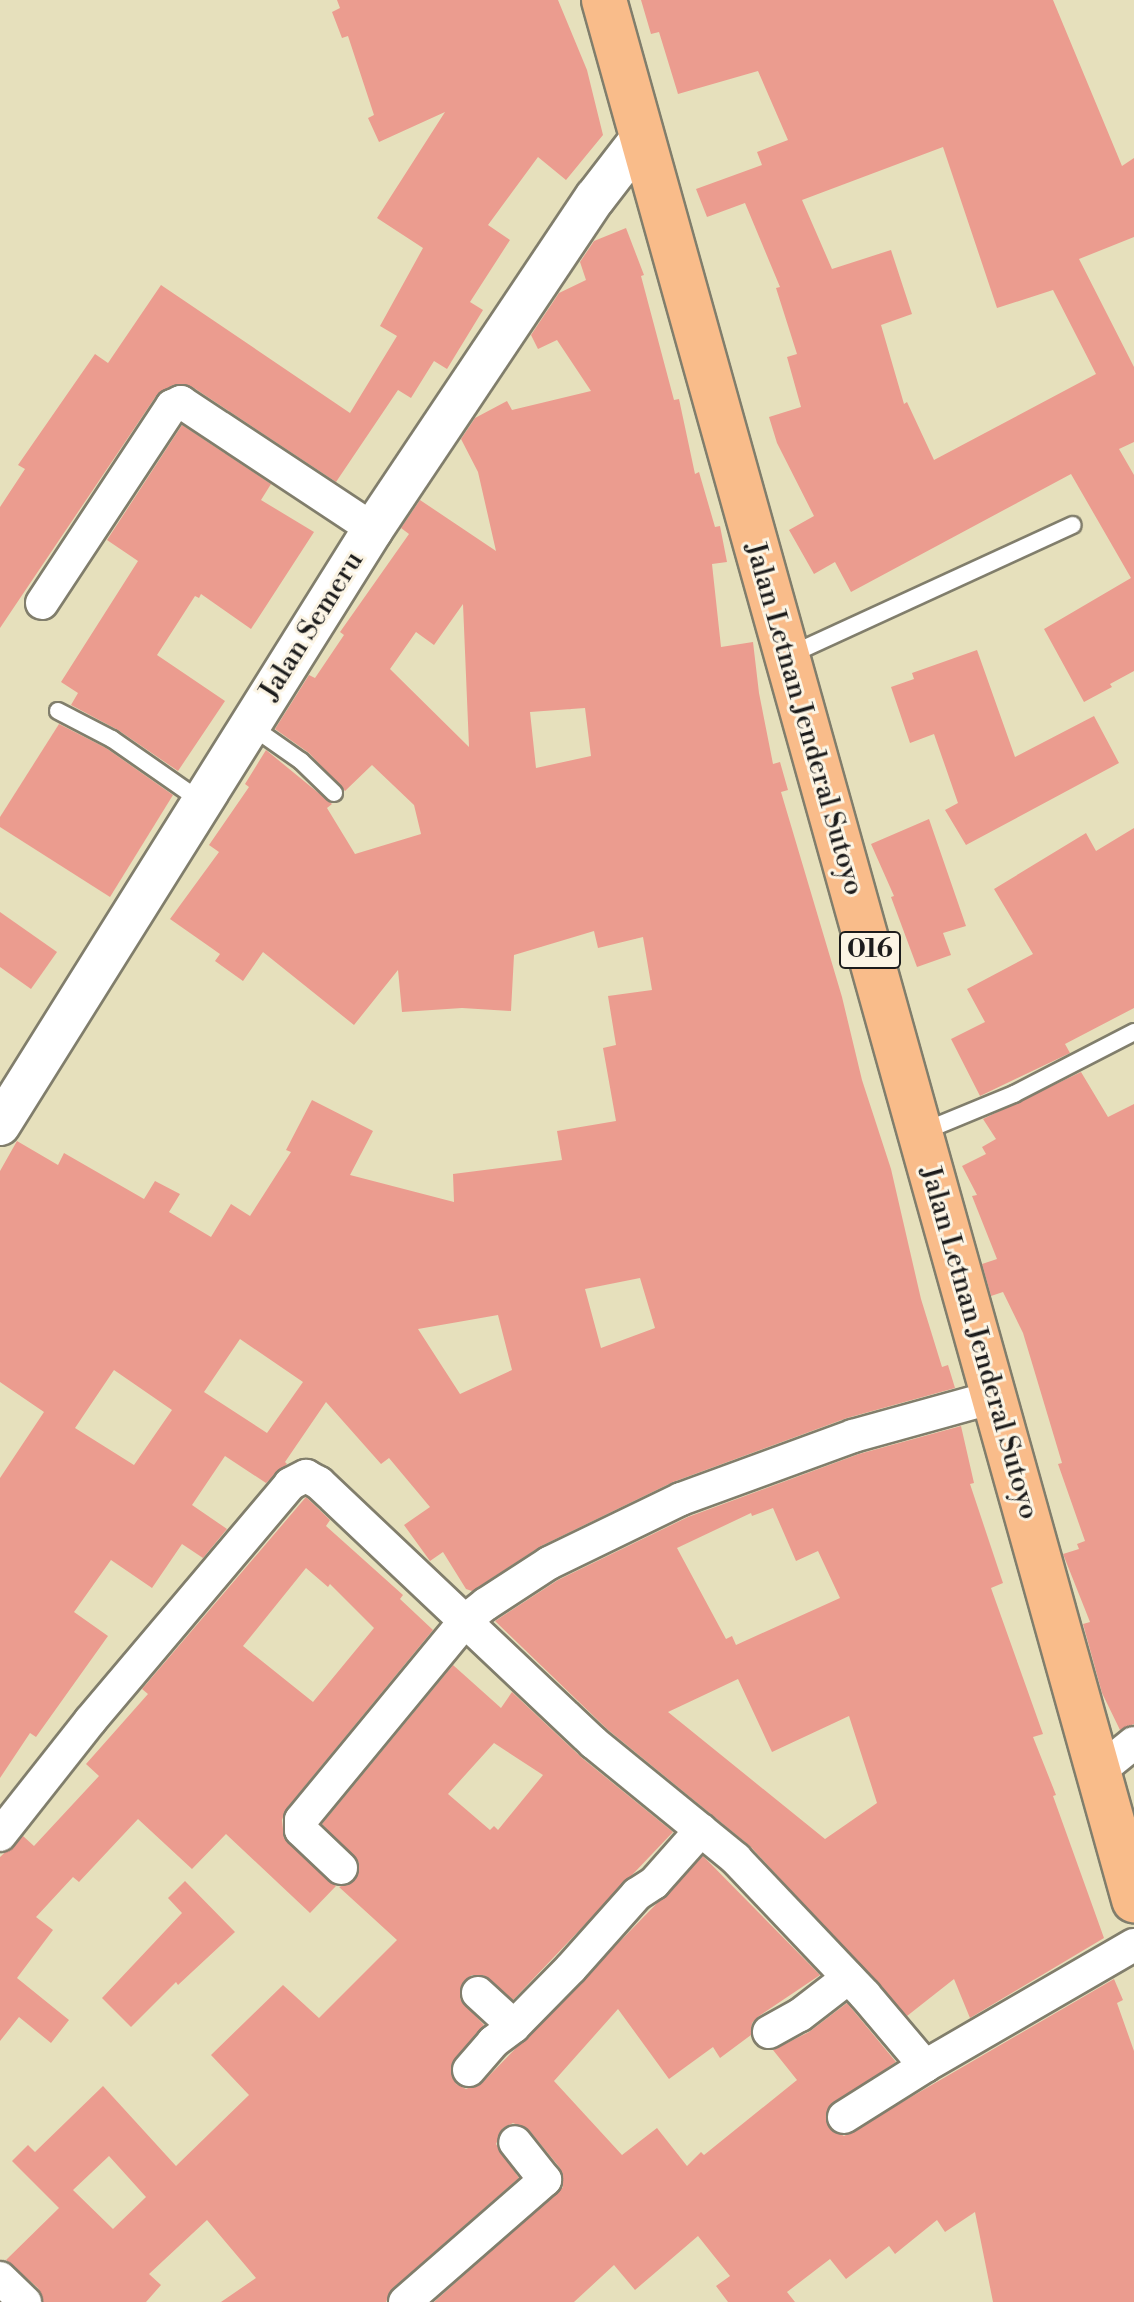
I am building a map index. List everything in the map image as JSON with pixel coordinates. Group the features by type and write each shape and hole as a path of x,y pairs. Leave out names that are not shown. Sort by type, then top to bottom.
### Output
{"main road":[{"name":"Jalan Letnan Jenderal Sutoyo","path":"604,0 1134,1900"}],"street":[{"name":"Jalan Semeru","path":"0,1125 373,529 595,198 642,137"},
{"path":"42,603 172,406 181,402 373,529"},
{"path":"341,1868 301,1830 301,1820 466,1620 549,1563 681,1499 853,1436 994,1397"},
{"path":"0,1835 90,1721 297,1478 306,1476 319,1483 594,1743 760,1882 925,2066"},
{"path":"1098,1772 1134,1743"},
{"path":"469,2070 701,1830"},
{"path":"844,2117 925,2066 1134,1945"},
{"path":"769,2032 800,2015 848,1978"},
{"path":"478,1993 514,2026"},
{"path":"405,2302 545,2180 515,2142"},
{"path":"0,2278 25,2302"}],"lane":[{"path":"785,657 1073,525"},
{"path":"58,711 112,739 201,801"},
{"path":"249,725 301,761 334,793"},
{"path":"920,1133 1014,1094 1134,1032"}],"building":[{"path":"337,0 558,0 587,70 603,135 566,180 538,157 488,225 510,240 470,302 483,310 447,369 434,361 411,398 398,390 336,482 191,386 173,385 156,396 0,628 0,507 25,469 18,465 95,354 108,363 161,285 350,413 397,336 380,326 423,248 377,218 445,112 379,142 368,118 374,115 348,36 342,38 332,12 340,8"},
{"path":"641,0 1053,0 1122,166 1134,158 1134,237 1079,259 1134,367 1134,442 1119,449 1134,475 1134,671 1084,702 1044,629 1131,578 1071,474 851,592 835,562 814,574 789,530 814,516 777,443 769,417 801,407 787,357 797,354 776,288 780,287 745,203 707,217 696,189 762,165 757,152 788,140 758,71 678,94 659,32 651,34","holes":["943,147 997,308 1053,290 1096,374 934,460 907,402 904,404 881,325 912,314 891,250 832,269 802,200"]},
{"path":"626,228 644,275 641,276 674,400 679,399 695,474 699,472 715,527 720,526 727,562 712,564 721,647 753,642 773,764 780,762 788,790 781,792 842,997 862,1080 891,1169 921,1299 942,1367 948,1365 955,1388 847,1418 673,1482 541,1546 472,1591 466,1589 443,1552 430,1561 404,1525 430,1507 389,1458 381,1464 326,1402 285,1462 287,1464 266,1483 225,1456 192,1505 227,1529 203,1558 182,1544 152,1588 111,1560 74,1612 108,1636 36,1737 30,1733 0,1778 0,1478 44,1412 0,1382 0,1171 17,1141 58,1165 64,1153 144,1199 155,1181 180,1194 169,1212 211,1237 231,1204 250,1216 291,1152 286,1150 312,1100 373,1131 350,1175 454,1202 453,1174 562,1160 557,1131 616,1121 603,1048 616,1045 608,996 652,990 643,937 598,948 594,931 514,955 511,1011 462,1008 402,1012 398,970 354,1025 263,952 243,981 215,961 220,954 170,919 219,852 209,845 249,787 245,784 266,750 332,804 327,808 355,854 421,834 414,805 372,765 345,791 309,753 275,729 309,675 315,678 344,635 340,632 409,534 401,528 420,500 496,551 478,472 461,439 475,418 507,401 512,410 591,391 557,340 538,349 531,335 559,293 586,280 580,262 594,241","holes":["463,604 469,747 390,669 416,632 434,645","585,708 591,756 536,768 530,712","640,1278 655,1328 601,1348 585,1289","498,1315 512,1370 460,1394 418,1329","240,1339 303,1382 267,1433 204,1392","114,1370 172,1410 134,1465 75,1428"]},
{"path":"182,425 271,484 261,500 314,532 251,629 201,594 199,598 195,596 157,655 225,701 178,771 118,730 71,705 78,693 61,682 138,561 107,540"},
{"path":"977,650 1015,757 1094,716 1119,763 966,845 945,810 958,803 934,734 910,743 891,687 914,679 912,673"},
{"path":"59,724 106,748 173,795 110,897 0,827 0,817"},
{"path":"929,819 966,926 943,933 951,955 917,967 891,897 894,896 871,844"},
{"path":"1134,828 1134,1008 1065,1044 1070,1053 980,1096 951,1039 985,1022 967,989 1033,954 994,889 1086,833 1096,851"},
{"path":"0,912 57,952 31,989 0,967"},
{"path":"1081,1072 1108,1117 1134,1104 1134,1724 1120,1730 1102,1693 1083,1624 1090,1622 1063,1554 1079,1549 1077,1544 1085,1541 1058,1464 1062,1463 1023,1333 1003,1292 991,1296 982,1264 997,1259 972,1196 977,1195 962,1166 986,1154 982,1147 996,1139 983,1119"},
{"path":"961,1426 974,1483 970,1484 1003,1583 991,1588 1043,1734 1033,1737 1104,1938 970,2018 954,1979 907,2016 750,1846 607,1729 495,1621 558,1580 688,1517 859,1454","holes":["773,1508 796,1561 818,1551 840,1598 736,1645 732,1636 726,1639 677,1548 751,1513 752,1516","738,1679 772,1752 849,1716 877,1803 825,1839 668,1712"]},
{"path":"306,1497 330,1520 326,1526 403,1595 400,1599 433,1630 286,1809 282,1820 284,1838 336,1886 310,1913 226,1834 192,1869 138,1819 79,1882 73,1877 36,1917 53,1930 17,1978 69,2020 51,2043 19,2017 0,2041 0,1857 23,1836 34,1846 99,1776 86,1764 148,1694 142,1689","holes":["306,1568 328,1587 330,1584 374,1628 313,1702 243,1646"]},
{"path":"453,1665 501,1708 512,1692 582,1758 673,1832 513,2000 483,1975 472,1975 464,1981 460,1999 484,2025 451,2066 456,2084 466,2089 483,2082 703,1856 820,1975 759,2016 752,2023 751,2035 720,2058 713,2047 669,2079 618,2009 554,2081 622,2155 657,2128 687,2166 701,2152 704,2155 797,2080 773,2050 809,2032 847,2003 896,2062 828,2108 828,2126 844,2136 1114,1979 1123,2000 1117,2003 1134,2051 1134,2302 993,2302 975,2212 945,2232 937,2220 895,2254 889,2246 846,2279 830,2259 787,2292 795,2302 728,2302 716,2286 730,2276 698,2236 635,2290 614,2265 574,2302 434,2302 563,2187 560,2168 529,2130 513,2123 503,2128 496,2144 519,2178 393,2288 386,2302 221,2302 256,2278 207,2220 149,2274 161,2285 146,2302 43,2302 38,2288 6,2260 59,2208 12,2161 28,2145 35,2152 103,2086 176,2166 249,2095 211,2055 283,1985 319,2018 397,1940 339,1887 355,1880 359,1863 322,1824","holes":["494,1743 543,1775 498,1830 494,1826 490,1830 448,1794","109,2156 146,2197 113,2229 73,2190"]},
{"path":"185,1881 235,1932 178,1985 176,1982 131,2027 102,1998 182,1913 168,1898"}]}
